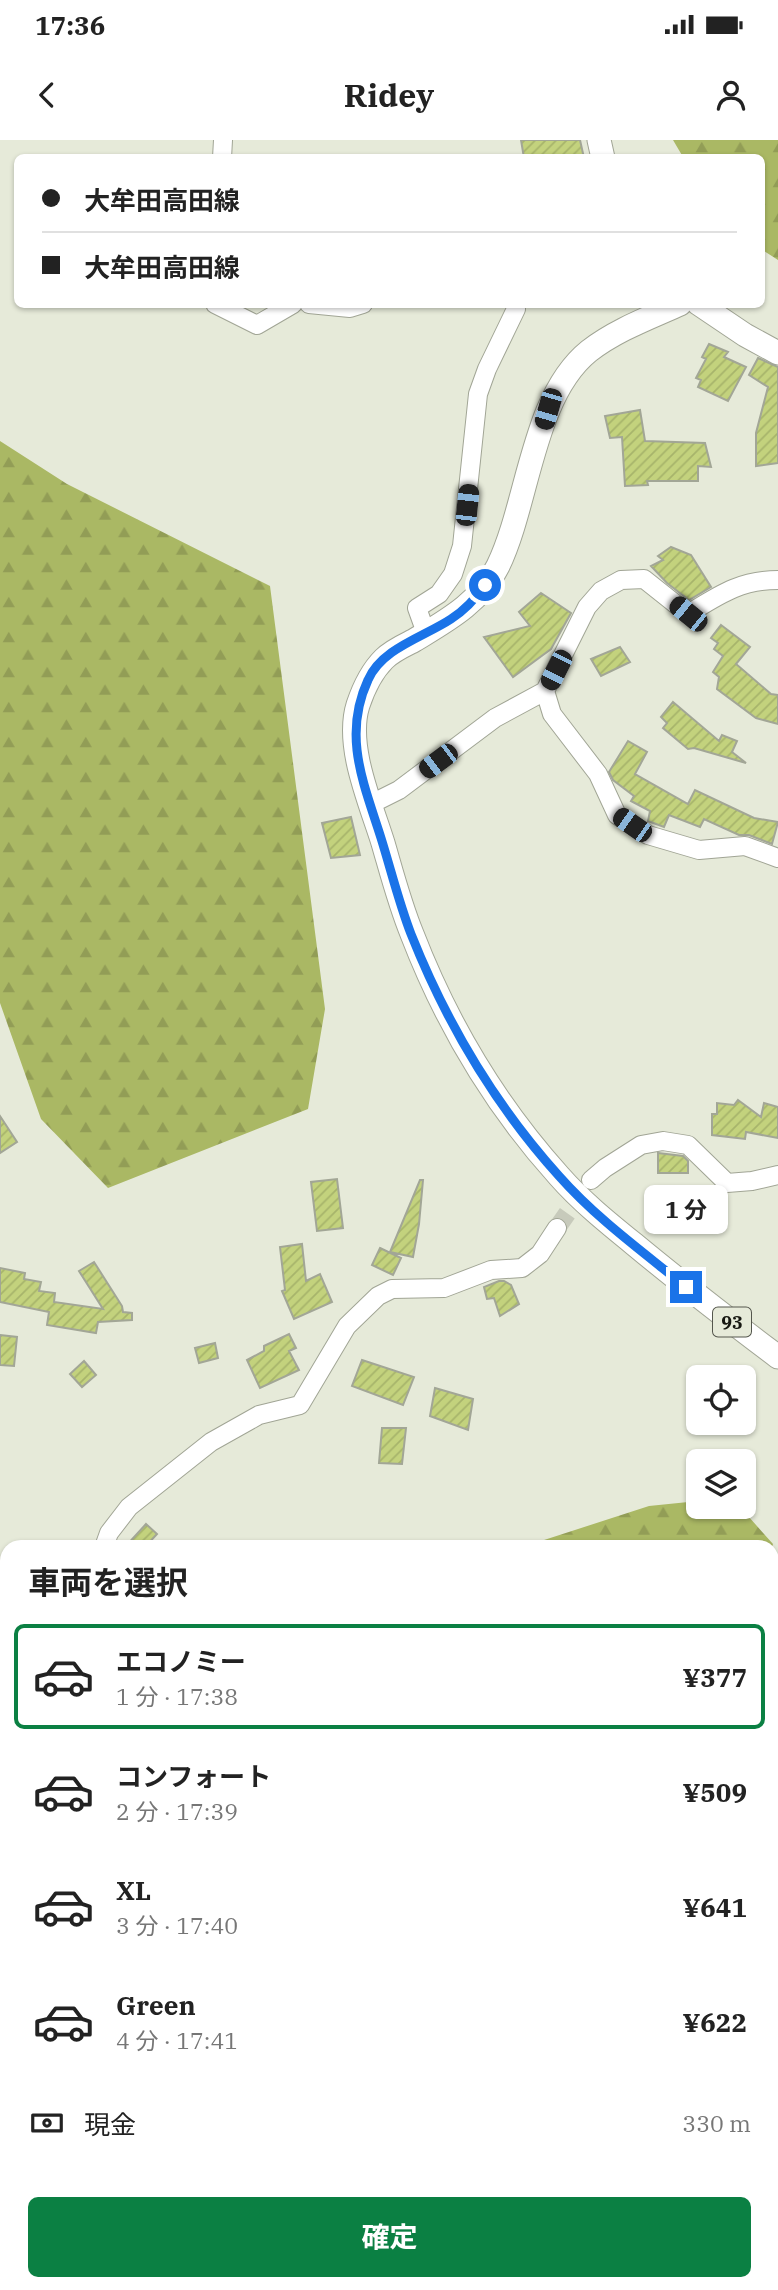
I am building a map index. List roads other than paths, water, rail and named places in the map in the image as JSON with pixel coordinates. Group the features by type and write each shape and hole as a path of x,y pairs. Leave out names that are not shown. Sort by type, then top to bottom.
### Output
{"main road":[{"name":"93","path":"671,308 616,333 588,352 565,377 548,409 507,546 495,572 475,599 453,618 387,656 369,677 356,710 355,737 360,769 411,932 445,1013 494,1095 559,1177 605,1220 686,1287 778,1357"},
{"path":"705,308 745,335 778,352"}],"street":[{"path":"223,308 257,325 286,308"},
{"path":"426,633 417,608 439,594 453,574 462,546 478,394 516,310"},
{"path":"371,804 399,790 495,718 545,691 587,607 601,591 621,580 644,579 688,614 726,590 757,580 778,580"},
{"path":"545,691 552,714 598,774 617,814 648,835 699,850 745,846 778,858"},
{"path":"591,1180 641,1144 663,1141 688,1145 727,1183 778,1175"},
{"path":"106,1540 129,1507 211,1442 259,1415 300,1405 346,1326 378,1296 393,1289 444,1288 491,1270 522,1268 540,1254 557,1228"}],"tunnel":[{"path":"557,1228 585,1188"}]}
